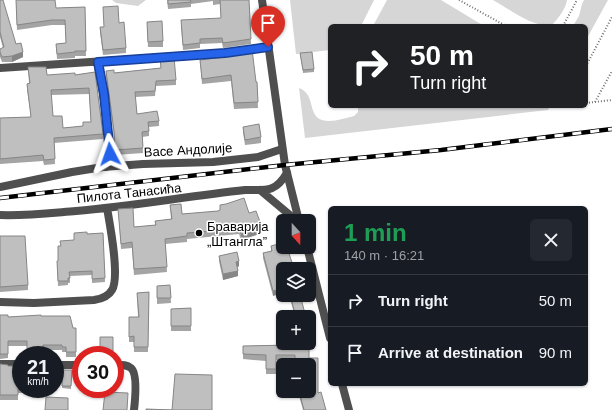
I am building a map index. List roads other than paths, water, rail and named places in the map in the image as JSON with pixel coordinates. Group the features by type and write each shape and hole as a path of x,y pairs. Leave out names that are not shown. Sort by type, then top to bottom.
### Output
{"street":[{"path":"262,0 282,149 296,214"},
{"path":"0,68 225,53 268,47"},
{"path":"98,62 109,140 110,154 107,167"},
{"name":"Васе Андолије","path":"0,187 72,172 107,167 143,164 213,162 258,158 282,149"},
{"name":"Пилота Танасића","path":"0,215 15,216 108,208 245,190 266,190 276,188 281,182 286,169"},
{"path":"260,190 289,214"},
{"path":"0,302 34,303 94,300 108,296 115,282 114,255 108,208"},
{"path":"308,254 328,330"},
{"path":"0,364 12,364"},
{"path":"124,365 133,370 135,379 134,410"},
{"path":"343,386 349,410"}],"railway":[{"path":"0,198 285,165 441,150 612,129"}],"place":[{"name":"Браварија „Штангла”","path":"199,233"}]}
